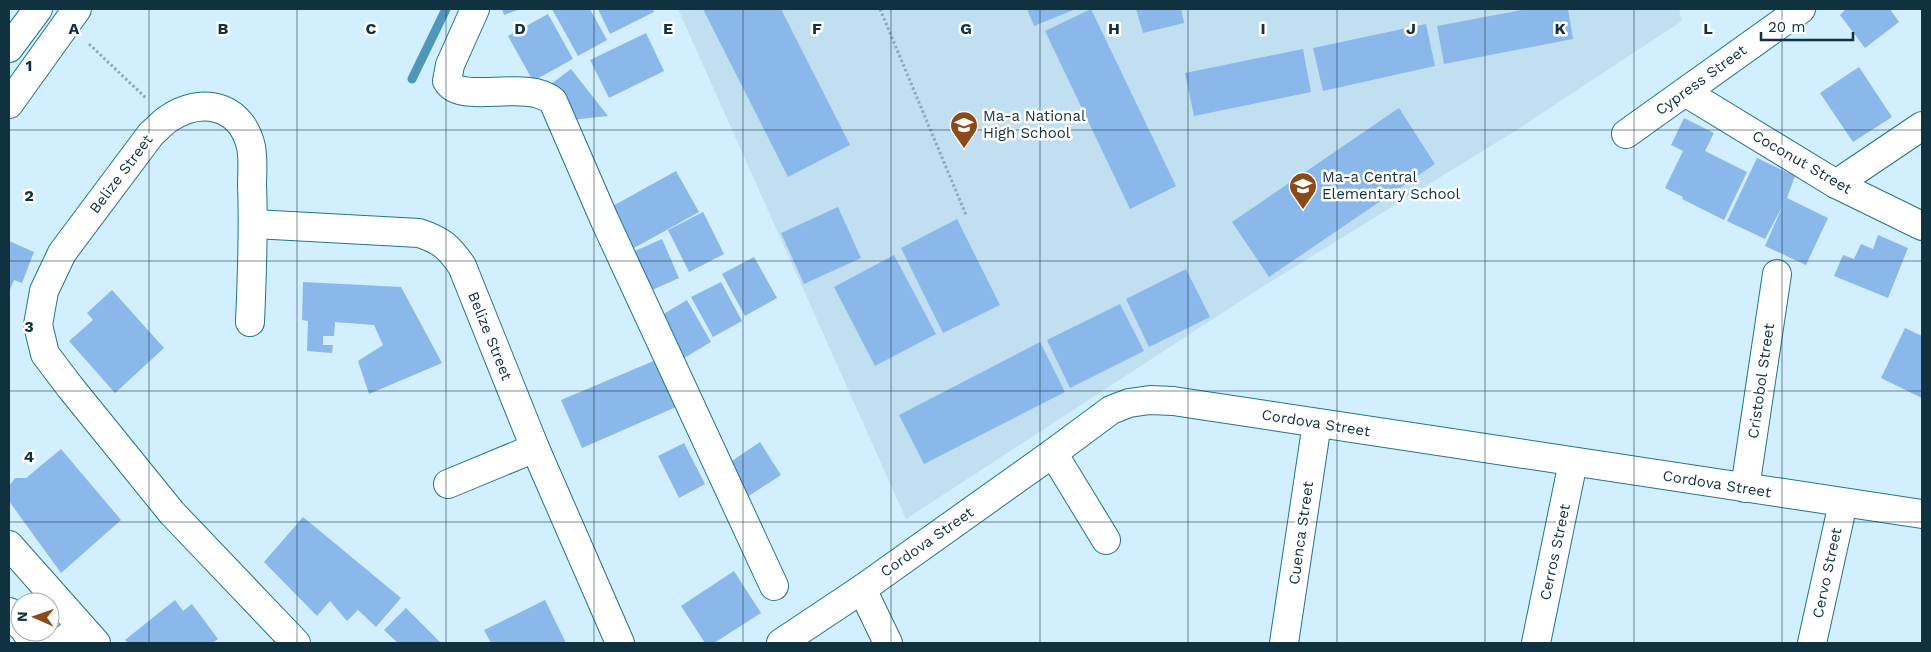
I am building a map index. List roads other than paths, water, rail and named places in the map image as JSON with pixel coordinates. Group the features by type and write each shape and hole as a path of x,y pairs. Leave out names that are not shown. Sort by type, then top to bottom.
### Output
{"street":[{"path":"9,48 38,9"},
{"path":"475,9 450,65 447,81 450,86 462,92 529,91 546,96 553,101 605,222 774,586"},
{"name":"Cypress Street","path":"1626,134 1801,9"},
{"path":"9,104 72,16"},
{"name":"Coconut Street","path":"1685,92 1836,184 1922,226"},
{"name":"Belize Street","path":"296,643 172,513 45,354 38,325 44,290 62,253 151,134 169,119 184,110 203,106 220,108 235,116 244,126 251,145 254,224 419,233 437,239 451,251 462,266 535,448 620,643"},
{"path":"1836,184 1922,126"},
{"path":"250,322 254,224"},
{"name":"Cristobol Street","path":"1745,488 1777,274"},
{"name":"Cordova Street","path":"781,643 862,589 1112,410 1129,403 1150,400 1173,401 1922,514"},
{"name":"Cuenca Street","path":"1284,643 1317,423"},
{"path":"448,484 535,448"},
{"path":"1053,453 1106,540"},
{"name":"Cerros Street","path":"1536,643 1573,462"},
{"name":"Cervo Street","path":"1812,643 1843,503"},
{"path":"9,545 79,638"},
{"path":"862,589 888,643"}],"waterway":[{"path":"412,79 446,9"}],"place":[{"name":"Ma-a National High School","path":"964,149"},
{"name":"Ma-a Central Elementary School","path":"1303,210"}]}
